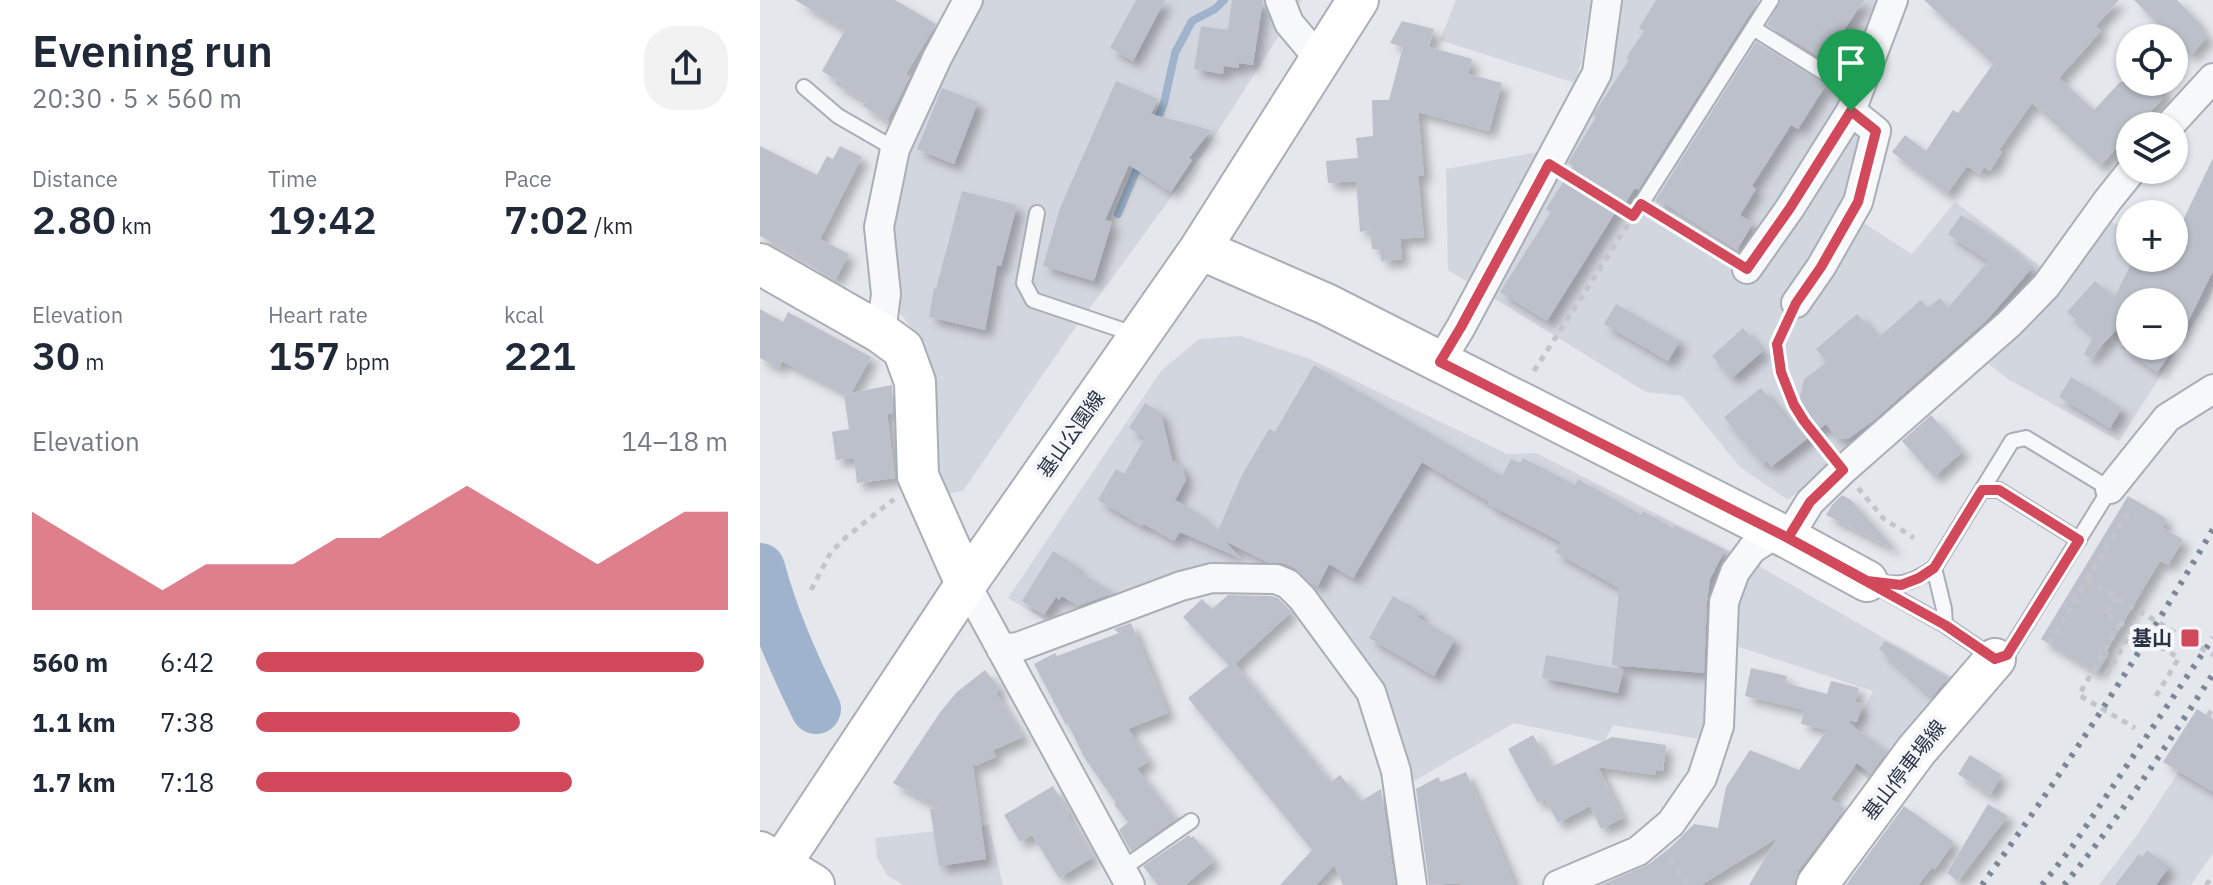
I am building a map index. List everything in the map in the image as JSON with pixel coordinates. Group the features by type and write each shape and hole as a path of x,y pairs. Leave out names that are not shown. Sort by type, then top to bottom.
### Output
{"main road":[{"name":"基山公園線","path":"780,872 966,584 1200,249 1358,0"},
{"path":"1200,249 1326,304 1867,581"},
{"path":"760,264 881,333 903,349 915,382 918,476 966,584"},
{"name":"基山停車場線","path":"1817,885 1916,751 1995,659"}],"street":[{"path":"881,333 886,294 879,227 895,149 968,0"},
{"path":"1280,0 1289,23 1320,60"},
{"path":"1440,362 1597,73 1607,0"},
{"path":"1747,269 1790,208 1854,102 1893,0"},
{"path":"2182,112 2213,78"},
{"path":"1796,303 1821,267 1858,202 1876,131 1854,102"},
{"path":"1558,885 1638,851 1671,823 1702,778 1719,726 1724,602 1735,572 1752,549 1782,535 1843,470 2010,323 2046,286 2121,184"},
{"path":"2121,498 2167,418 2213,389"},
{"path":"1001,649 1018,647 1181,586 1212,578 1276,579 1288,584 1302,598 1371,692 1396,771 1412,885"},
{"path":"966,584 1126,877"}],"lane":[{"path":"1641,204 1771,0"},
{"path":"1753,28 1854,102"},
{"path":"804,87 838,116 895,149"},
{"path":"1037,213 1024,283 1033,300 1139,336"},
{"path":"2026,438 2121,498 2079,540 2007,655 1995,659 1945,625 1867,581 1901,585 1934,568 2012,441 2026,438"},
{"path":"1982,490 1999,490 2079,540"},
{"path":"1934,568 1945,625"},
{"path":"1126,877 1191,821"}],"path":[{"path":"1534,371 1633,216 1549,164"},
{"path":"1641,204 1747,269"},
{"path":"1796,303 1777,344 1781,372 1794,405 1884,519 1914,538"},
{"path":"811,590 831,552 884,510 918,476"},
{"path":"2049,644 2087,580 2121,498"},
{"path":"2087,580 2213,655"},
{"path":"2117,598 2105,614 2179,658 2156,696"},
{"path":"2120,624 2079,695 2135,728"},
{"path":"2106,675 2132,631"},
{"path":"2208,716 2213,708"},
{"path":"2206,885 2213,876"}],"shaded area":[{"path":"981,0 1302,0 1203,154 1068,338 963,491 937,496 927,472 923,343 899,312 891,223 901,158"},
{"path":"1456,0 1591,0 1575,83 1440,40"},
{"path":"1618,0 1881,0 1840,108 1868,139 1859,220 1912,254 1955,202 2043,268 1988,331 1788,500 1740,467 1682,396 1646,392 1448,270 1446,169 1565,147"},
{"path":"2105,218 2116,224 2116,272 2188,272 2188,263 2213,276 2208,301 2188,332 2188,288 2116,288 2116,360 2170,360 2119,441 2008,379 1985,361"},
{"path":"1241,336 1310,359 1507,454 1536,453 1759,566 1962,683 1874,785 1840,754 1873,691 1730,644 1706,740 1613,725 1604,742 1514,723 1402,788 1382,686 1272,567 1050,623 1008,598 1161,371 1199,339"},
{"path":"2213,720 2213,853 2191,885 2099,885 2137,835"},
{"path":"989,825 1003,885 903,885 887,875 877,858 875,838"}],"building":[{"path":"795,0 895,0 936,24 906,74 910,76 887,121 863,106 865,101 835,84 837,80 822,71 845,30"},
{"path":"1136,0 1165,0 1133,61 1110,48"},
{"path":"1232,0 1263,0 1253,65 1239,63 1239,68 1224,66 1223,74 1194,69 1201,26 1228,30"},
{"path":"1656,0 1759,0 1638,190 1635,188 1626,202 1623,200 1547,321 1500,292 1551,212 1546,209 1573,166 1568,163 1596,117 1593,116 1595,112 1629,60 1626,58 1644,31 1639,28"},
{"path":"1781,0 1864,0 1842,33 1857,43 1841,69 1767,25"},
{"path":"1924,0 2119,0 2096,26 2101,31 2059,78 2094,110 2116,86 2116,96 2165,96 2150,112 2116,112 2116,148 2100,166 2032,103 1999,150 2002,152 1990,171 1984,167 1979,174 1967,166 1947,194 1892,152 1905,135 1926,151 1953,110 1958,113 1993,64"},
{"path":"2134,0 2177,0 2208,36 2190,56 2188,24 2158,24"},
{"path":"1402,21 1434,29 1429,47 1472,59 1468,74 1502,83 1489,131 1418,112 1424,176 1418,176 1424,237 1400,239 1402,259 1381,261 1380,249 1372,249 1370,230 1360,232 1356,181 1328,183 1326,161 1358,158 1356,138 1373,136 1372,100 1389,100 1403,47 1390,43"},
{"path":"1756,42 1826,85 1798,129 1791,125 1752,186 1756,189 1740,215 1753,223 1737,250 1664,203 1655,201"},
{"path":"1116,81 1158,99 1151,114 1211,130 1189,158 1192,160 1171,192 1129,165 1105,220 1112,222 1094,281 1043,266 1060,208"},
{"path":"942,88 978,102 954,164 917,149"},
{"path":"760,146 817,175 827,156 833,159 840,146 862,157 820,239 849,254 835,280 812,267 813,264 760,236"},
{"path":"2213,158 2213,271 2188,322 2188,288 2119,288 2127,272 2188,272 2188,210"},
{"path":"962,191 1017,205 1001,266 997,266 985,330 929,317 934,288"},
{"path":"1961,215 2002,242 2032,268 1986,321 1873,421 1848,439 1837,438 1826,424 1771,467 1767,461 1763,464 1724,417 1761,388 1793,427 1804,379 1827,362 1816,349 1857,314 1878,338 1921,300 1928,308 1940,298 1948,308 1988,261 1948,234"},
{"path":"2095,281 2114,298 2116,294 2116,330 2090,358 2084,354 2094,336 2067,312"},
{"path":"1616,304 1680,341 1668,361 1604,324"},
{"path":"760,309 783,322 788,312 871,357 851,393 892,385 893,413 887,414 895,478 857,483 854,458 836,460 832,432 849,429 844,395 848,394 782,361 779,368 760,358"},
{"path":"1743,328 1763,351 1732,378 1712,356"},
{"path":"2139,360 2166,360 2157,372"},
{"path":"1314,365 1502,476 1511,459 1520,463 1523,458 1575,485 1578,479 1641,515 1643,511 1673,528 1674,525 1725,550 1710,579 1704,673 1612,665 1619,588 1555,552 1561,542 1488,504 1422,462 1353,578 1329,564 1318,586 1295,568 1267,562 1225,541 1240,558 1180,532 1174,541 1098,500 1116,469 1124,474 1145,438 1129,428 1145,403 1161,413 1172,460 1182,466 1186,480 1175,500 1198,513 1217,533 1242,475 1269,429 1275,432"},
{"path":"2071,377 2122,408 2110,428 2059,397"},
{"path":"1931,415 1963,451 1934,477 1902,441"},
{"path":"1842,495 1851,500 1893,549 1826,515"},
{"path":"2128,496 2167,519 2162,527 2183,540 2168,565 2160,561 2106,651 2109,653 2097,673 2041,639"},
{"path":"1053,551 1078,567 1076,570 1114,593 1078,606 1062,596 1059,600 1056,597 1044,615 1022,601"},
{"path":"1228,595 1272,596 1291,612 1235,664 1331,782 1340,775 1361,801 1381,789 1395,885 1343,885 1334,865 1316,885 1280,885 1312,850 1188,698 1229,665 1183,617 1202,599 1212,609"},
{"path":"1393,596 1421,612 1417,617 1455,639 1434,676 1369,638"},
{"path":"1131,623 1168,713 1128,729 1149,761 1137,769 1176,819 1131,851 1119,830 1128,822 1084,757 1034,664 1055,653 1057,656 1119,633 1114,629"},
{"path":"1885,641 1948,678 1932,697 1879,649"},
{"path":"1546,655 1623,670 1618,693 1542,678"},
{"path":"1751,668 1787,676 1785,683 1827,694 1831,681 1859,688 1855,702 1862,704 1857,722 1850,720 1849,723 1887,752 1871,774 1857,763 1831,799 1845,808 1798,871 1794,885 1749,885 1777,838 1701,885 1601,885 1649,864 1694,824 1718,828 1726,787 1750,750 1799,770 1827,730 1801,724 1804,710 1745,696"},
{"path":"985,670 1000,689 996,693 1023,737 993,750 996,757 975,766 972,760 986,859 939,866 930,809 938,808 893,783 941,711 957,692"},
{"path":"2197,709 2213,719 2213,792 2163,762"},
{"path":"1533,735 1551,767 1612,737 1666,745 1663,771 1656,770 1655,775 1598,767 1623,818 1601,829 1590,806 1558,823 1545,799 1538,803 1508,749"},
{"path":"1970,755 2002,775 1990,795 1958,774"},
{"path":"1466,772 1515,885 1429,885 1416,789 1438,777 1441,782"},
{"path":"1053,786 1093,857 1059,878 1032,835 1020,842 1004,815"},
{"path":"1988,804 2008,816 1958,881 1947,873"},
{"path":"1904,806 1954,842 1935,869 1932,867 1918,885 1846,885"},
{"path":"1189,835 1214,861 1185,885 1158,885 1143,866"},
{"path":"2147,850 2169,867 2156,885 2115,885 2139,854 2142,857"}],"waterway":[{"path":"1156,123 1164,103 1175,53 1192,21 1215,9 1224,0"},
{"path":"1118,214 1140,162"},
{"path":"760,568 771,605 816,709"}],"railway":[{"path":"1982,885 2102,710 2213,529"},
{"path":"2042,885 2072,847 2213,638"},
{"path":"2064,885 2123,808 2213,674"}],"place":[{"name":"基山","path":"2190,638"}],"route":[{"path":"1851,111 1747,269 1641,204 1633,216 1549,164 1440,362 1788,538 1945,625 1995,659 2007,655 2079,540 1999,490 1982,490 1934,568 1901,585 1867,581 1788,538 1810,502 1843,470 1794,405 1781,372 1777,344 1796,303 1821,267 1858,202 1876,131 1851,111"}]}
